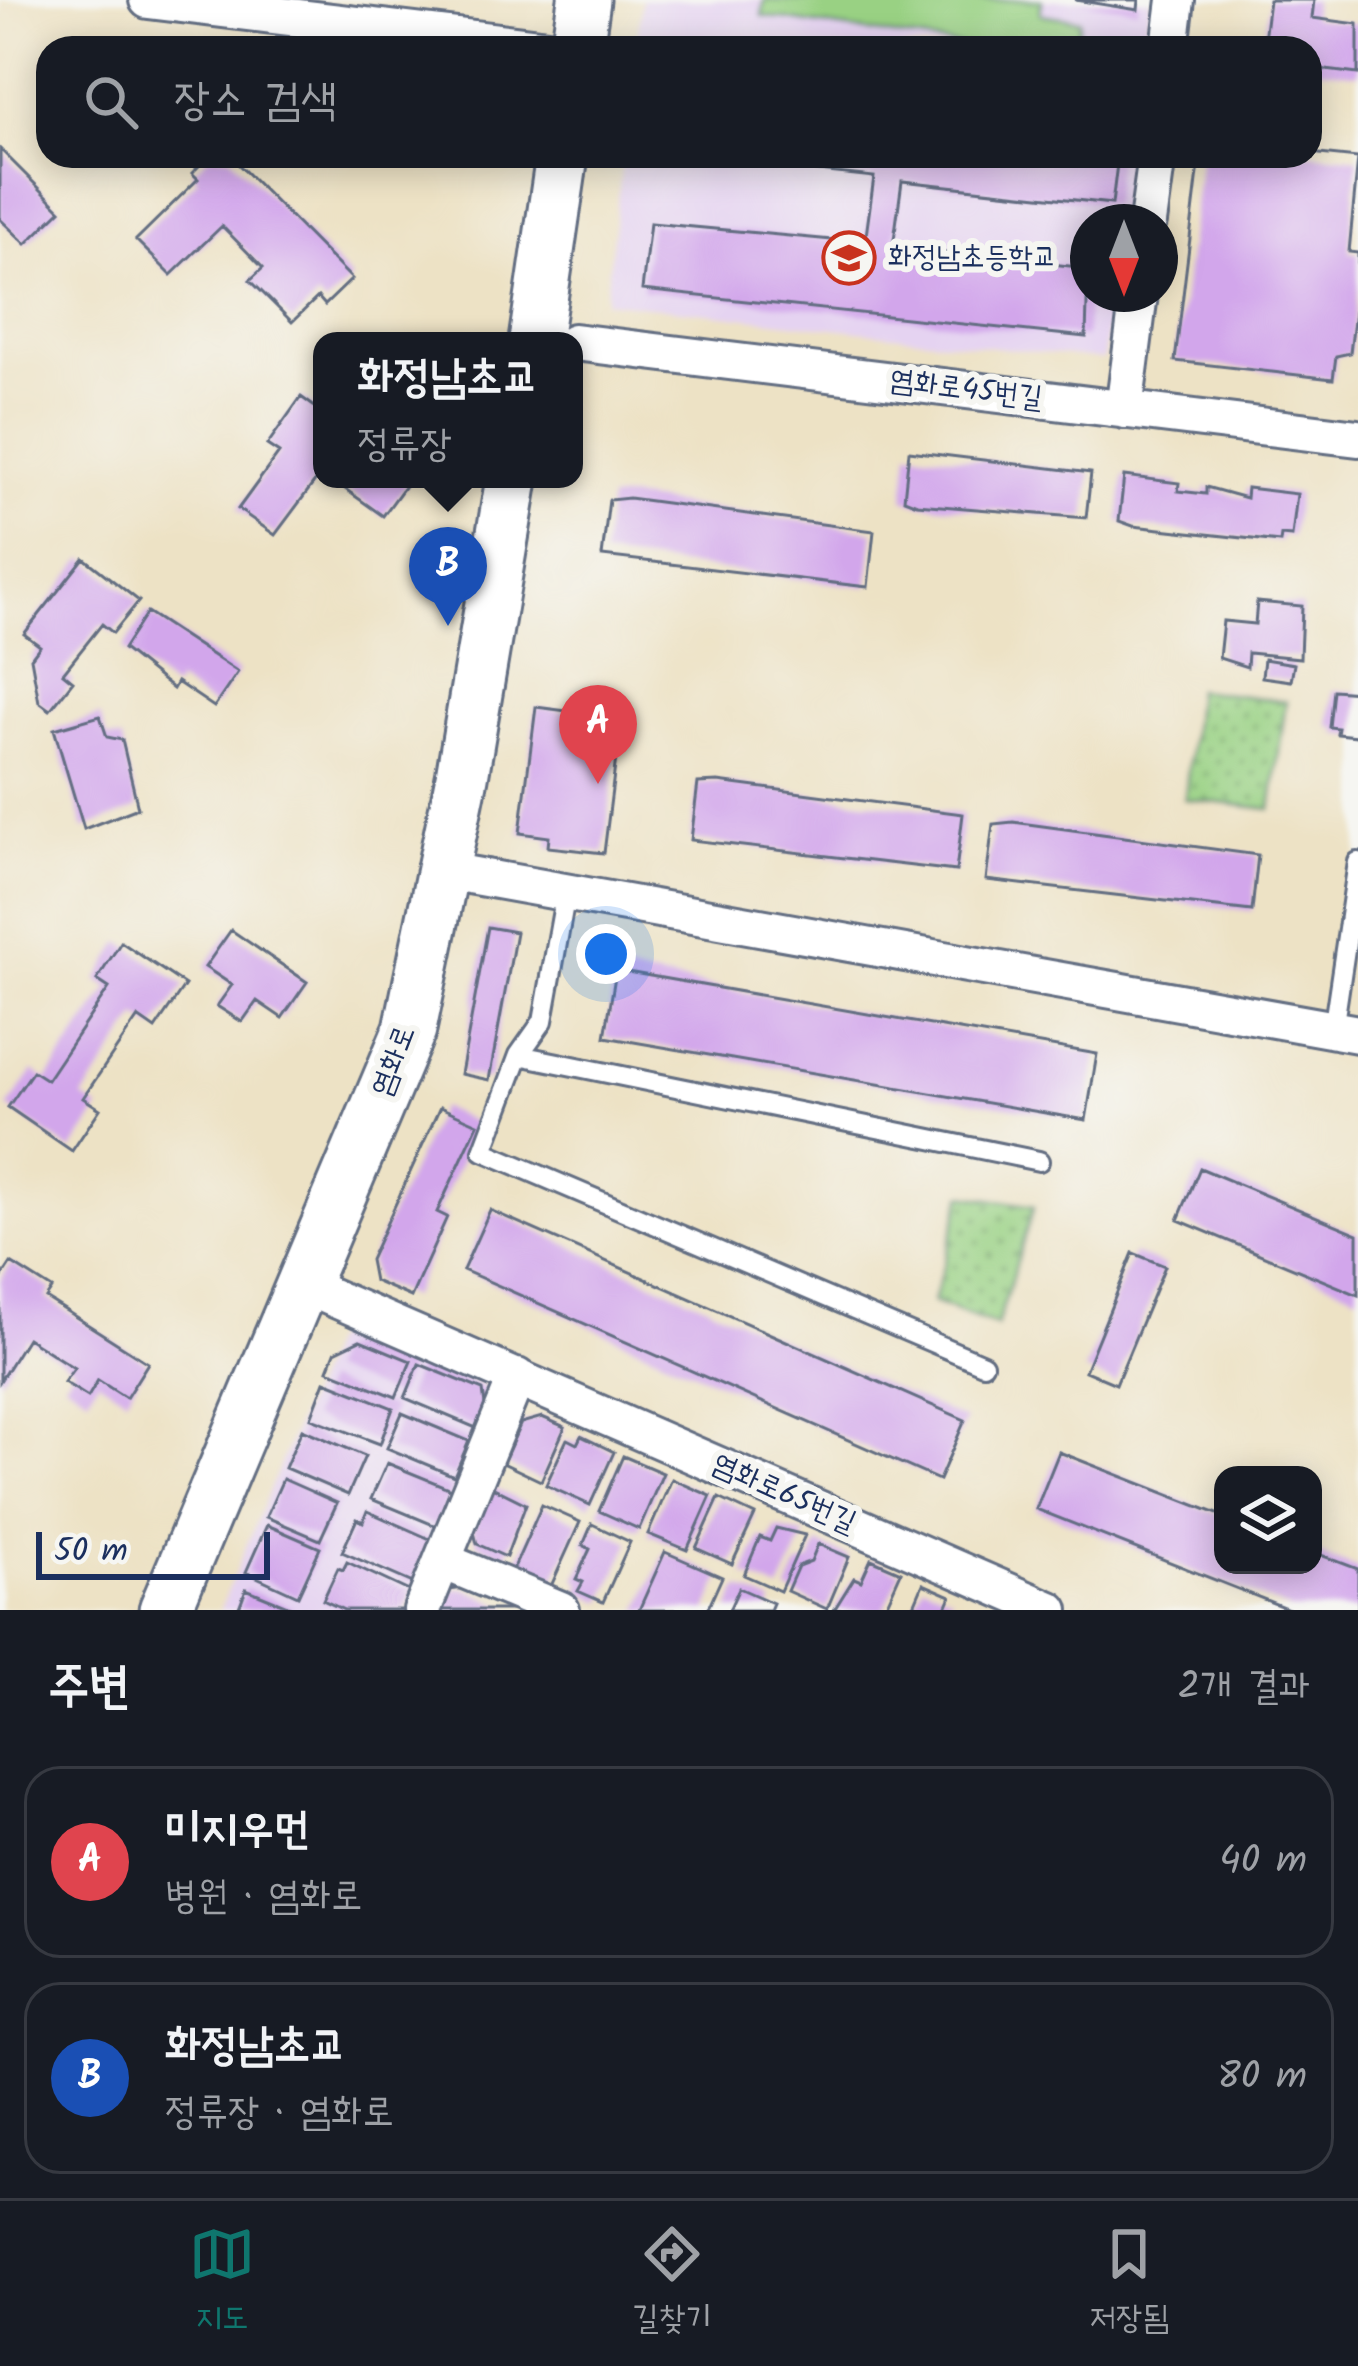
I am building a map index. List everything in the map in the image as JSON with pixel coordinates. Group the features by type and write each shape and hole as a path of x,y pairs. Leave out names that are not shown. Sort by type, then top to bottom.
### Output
{"street":[{"path":"148,0 448,36"},
{"path":"579,36 584,0"},
{"path":"1172,36 1176,0"},
{"path":"553,332 561,168"},
{"path":"1150,204 1155,168"},
{"path":"1124,410 1137,312"},
{"name":"염화로45번길","path":"583,344 1358,438"},
{"name":"염화로","path":"165,1610 410,1029 462,777 510,488"},
{"path":"441,870 1346,1032"},
{"name":"염화로65번길","path":"301,1284 1033,1607"},
{"path":"422,1610 517,1377"},
{"path":"443,1561 561,1610"}],"lane":[{"path":"1346,1032 1358,862"},
{"path":"566,893 543,1022 520,1055 483,1151 983,1364"},
{"path":"520,1055 1040,1161"}],"shaded area":[{"path":"642,0 1151,0 1146,36 638,36"},
{"name":"화정남초등학교","path":"622,168 1129,168 1124,204 1070,204 1070,312 1110,312 1103,360 605,301"},
{"path":"353,1330 485,1386 490,1407 406,1610 220,1610 331,1340"}],"green space":[{"path":"764,0 1042,0 1040,14 1080,20 1078,36 894,36 762,16"},
{"path":"1196,690 1286,701 1271,809 1185,799"},
{"path":"963,1195 1034,1206 997,1326 933,1302"}],"building":[{"path":"1075,0 1139,0 1138,10"},
{"path":"1269,0 1314,0 1312,18 1358,24 1358,74 1322,70 1322,36 1264,36"},
{"path":"0,149 61,210 26,244 0,219"},
{"path":"1322,154 1358,158 1349,252 1358,253 1358,286 1350,353 1336,356 1333,379 1175,361 1199,168 1322,168"},
{"path":"197,168 242,168 352,279 325,305 318,297 292,322 250,280 263,268 222,226 171,275 136,240 198,179 192,173"},
{"path":"790,168 1116,168 1112,204 902,181 893,247 1070,266 1070,312 1087,312 1086,337 642,290 650,223 865,243 874,177"},
{"path":"301,397 313,406 313,484 275,535 238,509 279,453 267,445"},
{"path":"909,451 1091,473 1086,518 917,504 904,499"},
{"path":"1124,476 1179,483 1178,491 1206,494 1206,487 1246,498 1247,488 1297,494 1292,536 1281,535 1280,542 1119,521"},
{"path":"344,488 403,488 383,516"},
{"path":"629,498 874,531 868,587 602,556 609,500"},
{"path":"84,558 139,601 113,633 102,624 63,673 73,681 50,710 39,702 31,658 40,646 24,634"},
{"path":"1257,602 1302,606 1300,658 1248,653 1247,667 1219,658 1223,621 1255,624"},
{"path":"147,612 238,672 214,707 177,682 173,689 123,649"},
{"path":"1264,659 1294,664 1291,681 1262,677"},
{"path":"1333,690 1358,692 1357,736 1337,734 1338,728 1329,727"},
{"path":"536,707 621,718 604,853 548,847 549,837 520,833"},
{"path":"100,716 107,737 122,740 138,808 84,829 54,729"},
{"path":"698,783 963,814 956,871 691,840"},
{"path":"1013,822 1258,855 1252,911 986,880 993,824"},
{"path":"488,927 516,932 489,1080 461,1074"},
{"path":"231,930 307,982 282,1018 257,1001 242,1022 217,1006 232,985 205,967"},
{"path":"121,942 185,985 155,1029 138,1017 83,1098 100,1109 72,1151 8,1107 33,1071 47,1080 109,988 97,980"},
{"path":"616,970 1097,1054 1086,1120 605,1037"},
{"path":"440,1107 478,1124 437,1212 447,1217 411,1297 374,1281 370,1260"},
{"path":"1200,1168 1358,1234 1358,1295 1178,1220"},
{"path":"490,1210 965,1420 939,1480 463,1270"},
{"path":"1133,1253 1165,1266 1116,1384 1085,1371"},
{"path":"11,1263 52,1289 46,1298 148,1363 126,1398 98,1380 88,1397 64,1382 74,1368 27,1338 0,1381 0,1280"},
{"path":"360,1340 411,1361 396,1397 328,1370 335,1352"},
{"path":"419,1364 483,1390 485,1405 476,1428 405,1398"},
{"path":"325,1381 393,1408 380,1444 311,1418"},
{"path":"402,1413 469,1441 454,1476 387,1448"},
{"path":"542,1417 565,1427 541,1481 503,1463 521,1423"},
{"path":"302,1429 365,1456 348,1495 285,1468"},
{"path":"581,1436 614,1452 590,1505 546,1485 567,1439 577,1444"},
{"path":"1059,1452 1214,1512 1214,1574 1322,1574 1322,1555 1358,1569 1358,1610 1291,1610 1036,1509"},
{"path":"623,1456 663,1473 639,1529 599,1511"},
{"path":"387,1463 451,1489 436,1526 371,1499"},
{"path":"283,1479 337,1503 320,1540 266,1517"},
{"path":"672,1479 711,1496 687,1550 648,1534"},
{"path":"492,1487 526,1504 506,1557 477,1544 473,1528"},
{"path":"719,1498 755,1515 732,1564 696,1548"},
{"path":"542,1505 580,1522 551,1586 513,1570"},
{"path":"367,1511 432,1540 413,1583 342,1552 357,1519 363,1522"},
{"path":"592,1524 630,1542 603,1602 578,1591 583,1582 576,1579 590,1549 583,1545"},
{"path":"267,1525 320,1548 298,1596 246,1572"},
{"path":"776,1528 805,1535 780,1591 744,1575 760,1537 770,1541"},
{"path":"818,1544 849,1557 827,1609 787,1591 798,1566 811,1561"},
{"path":"665,1552 722,1577 707,1610 639,1610"},
{"path":"871,1559 901,1572 884,1610 834,1610 854,1578 861,1581"},
{"path":"347,1562 411,1592 403,1610 344,1610 323,1600 338,1568 343,1570"},
{"path":"923,1584 951,1596 945,1610 912,1610"},
{"path":"464,1588 514,1610 440,1610 449,1590"},
{"path":"739,1588 773,1603 770,1610 729,1610"},
{"path":"246,1589 297,1610 238,1610"}],"place":[{"name":"화정남초등학교","path":"849,258"},
{"name":"화정남초교","path":"448,626"},
{"name":"미지우먼","path":"598,784"}]}
